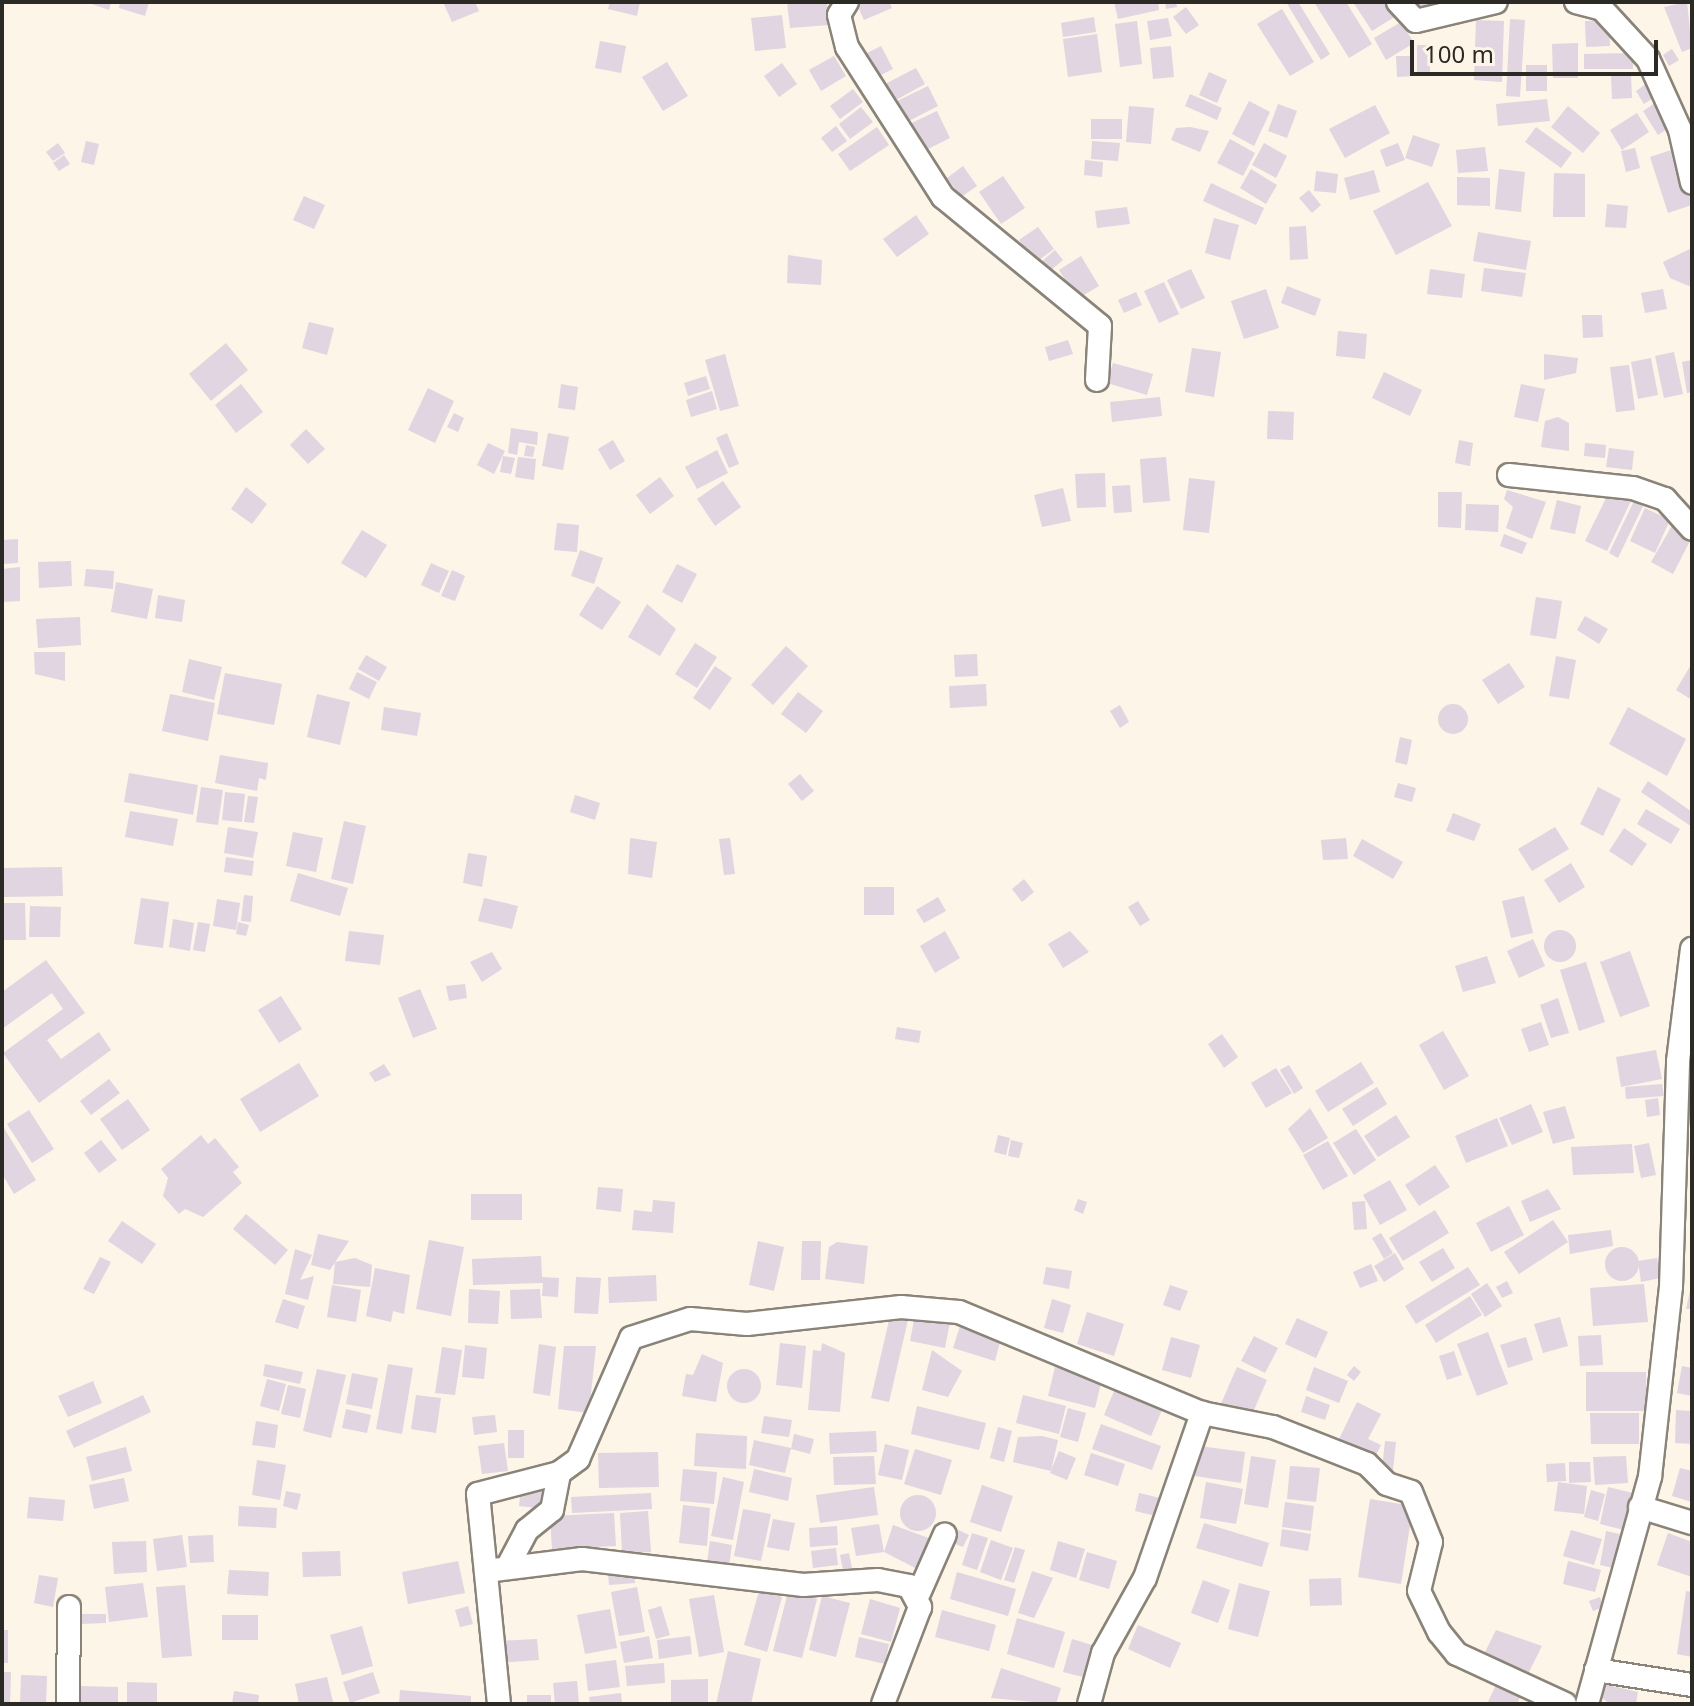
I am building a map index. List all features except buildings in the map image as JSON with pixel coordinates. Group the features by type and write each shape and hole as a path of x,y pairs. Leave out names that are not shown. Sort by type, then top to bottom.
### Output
{"street":[{"path":"847,2 839,15 847,47 943,197 1100,326 1097,380"},
{"path":"1398,2 1416,21 1496,2"},
{"path":"1576,2 1602,9 1648,59 1680,130 1692,183"},
{"path":"1509,475 1633,488 1665,499 1692,529"},
{"path":"1587,1704 1640,1507 1682,1258 1678,1061 1692,949"},
{"path":"497,1569 527,1530 552,1510 559,1473 591,1438 631,1338 690,1319 747,1324 901,1307 959,1312 1202,1413 1273,1427 1367,1464 1387,1484 1411,1492 1431,1542 1419,1591 1439,1632 1457,1654 1565,1704"},
{"path":"1089,1704 1109,1641 1145,1578 1202,1413"},
{"path":"499,1704 497,1569 478,1494 559,1473"},
{"path":"1640,1507 1692,1523"},
{"path":"883,1704 919,1593 945,1534"},
{"path":"497,1569 620,1561 803,1585 878,1580 919,1593"},
{"path":"68,1704 69,1607"},
{"path":"1596,1670 1692,1685"}]}
